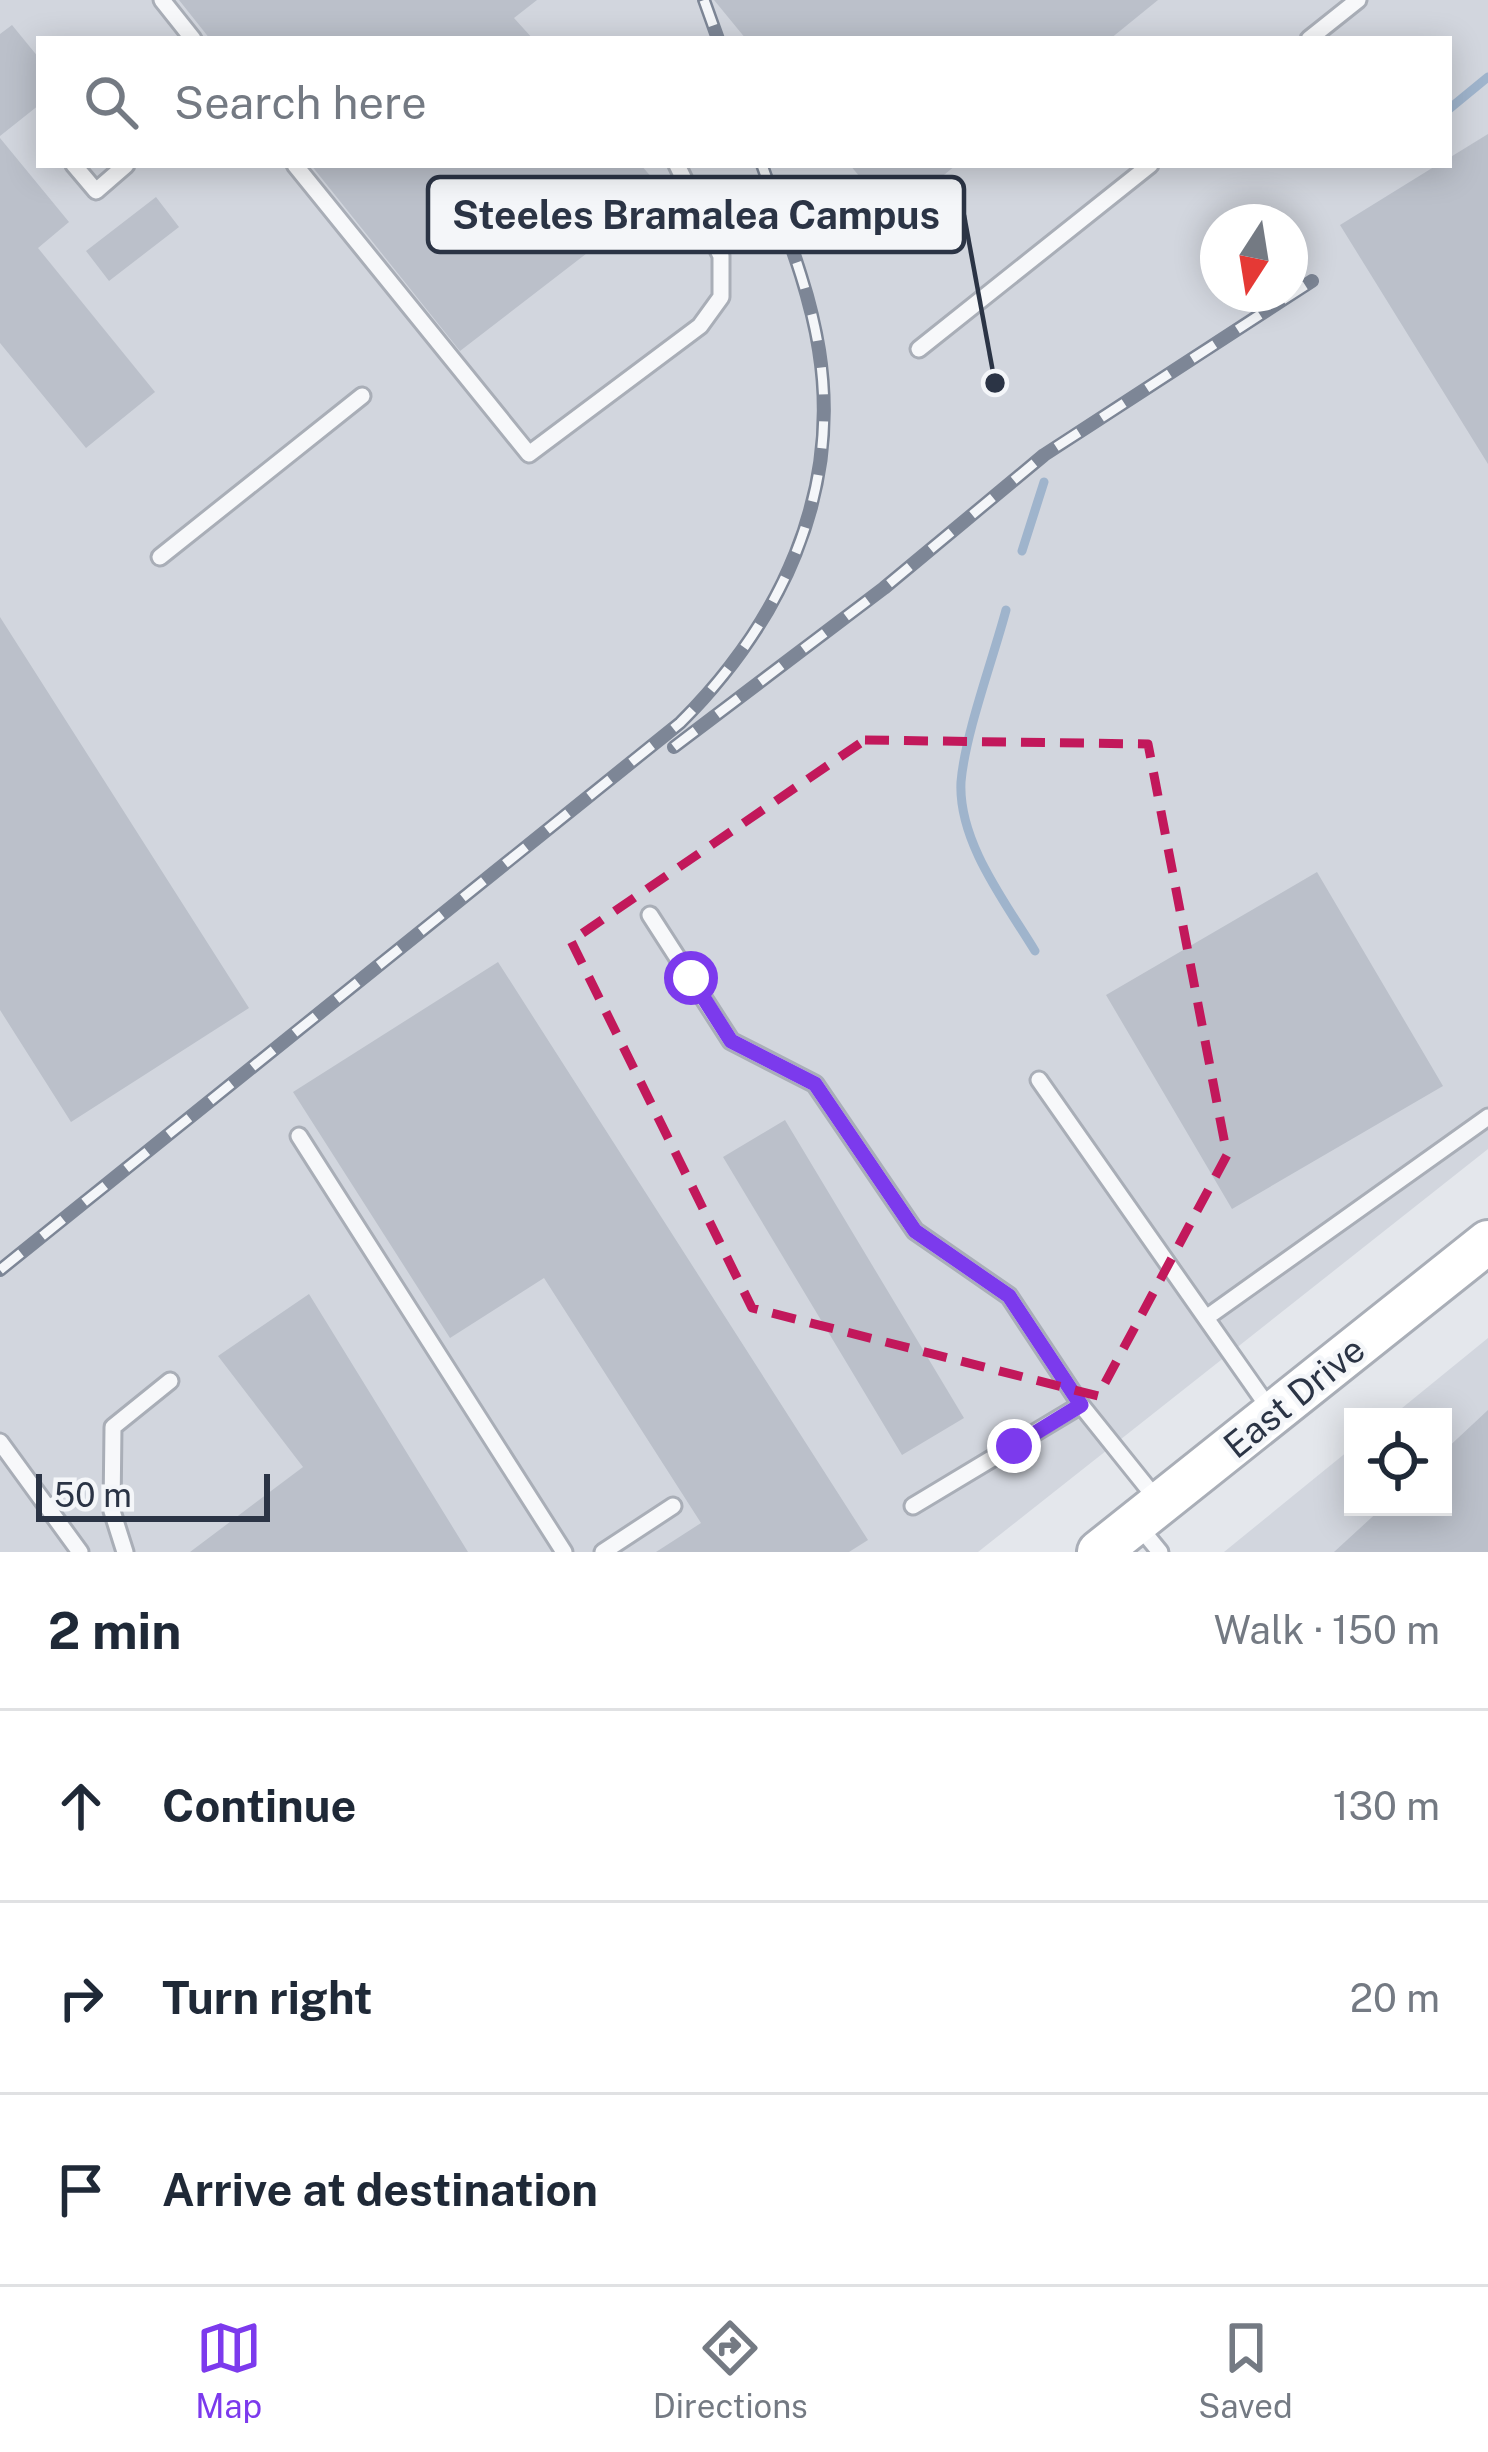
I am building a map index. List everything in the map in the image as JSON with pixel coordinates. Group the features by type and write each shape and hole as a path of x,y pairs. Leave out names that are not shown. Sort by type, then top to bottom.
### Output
{"street":[{"name":"East Drive","path":"1099,1552 1152,1526 1272,1414 1488,1242"}],"lane":[{"path":"162,0 191,36"},
{"path":"1313,36 1358,0"},
{"path":"76,168 95,191 122,168"},
{"path":"297,168 529,454 700,326 721,297 721,256 678,168"},
{"path":"919,349 1146,168"},
{"path":"160,557 362,396"},
{"path":"650,915 731,1041 815,1084 915,1231 1009,1296 1152,1526"},
{"path":"1040,1081 1272,1414"},
{"path":"1205,1318 1488,1118"},
{"path":"299,1136 564,1552"},
{"path":"125,1552 112,1511 113,1427 170,1381"},
{"path":"913,1506 1081,1405"},
{"path":"0,1442 80,1552"},
{"path":"603,1552 673,1506"}],"highlighted area":[{"path":"865,740 1148,744 1227,1155 1098,1396 752,1308 571,941"}],"shaded area":[{"path":"0,0 1488,0 1488,1149 978,1552 0,1552"},
{"path":"1488,1338 1488,1552 1224,1552 1344,1454 1344,1516 1452,1516 1452,1408 1402,1408"}],"building":[{"path":"179,0 537,0 514,18 530,36 208,36"},
{"path":"714,0 1158,0 1114,36 744,36"},
{"path":"12,25 36,54 36,107 0,136 0,34"},
{"path":"1488,134 1488,464 1340,225 1432,168 1452,168 1452,156"},
{"path":"0,138 69,222 38,248 155,392 86,448 0,343"},
{"path":"313,168 644,168 665,193 460,351"},
{"path":"852,168 952,168 893,217"},
{"path":"156,197 179,227 109,281 86,251"},
{"path":"0,617 249,1008 71,1122 0,1010"},
{"path":"1317,872 1443,1086 1232,1209 1106,995"},
{"path":"498,962 868,1540 849,1552 656,1552 701,1523 544,1278 450,1338 293,1092"},
{"path":"785,1120 964,1418 902,1455 723,1157"},
{"path":"309,1294 468,1552 190,1552 303,1467 218,1356"},
{"path":"1488,1410 1488,1552 1334,1552 1373,1516 1452,1516 1452,1444"}],"waterway":[{"path":"1452,107 1488,77"},
{"path":"1022,551 1044,482"},
{"path":"1006,610 968,742 962,805 975,849 1035,951"}],"railway":[{"path":"704,0 717,36"},
{"path":"0,1270 680,723 747,643 796,553 821,455 824,404 809,303 763,168"},
{"path":"674,747 884,588 1044,455 1312,281"}],"place":[{"name":"Steeles Bramalea Campus","path":"995,383"}],"route":[{"path":"691,978 731,1041 815,1084 915,1231 1009,1296 1081,1405 1014,1446"}]}
